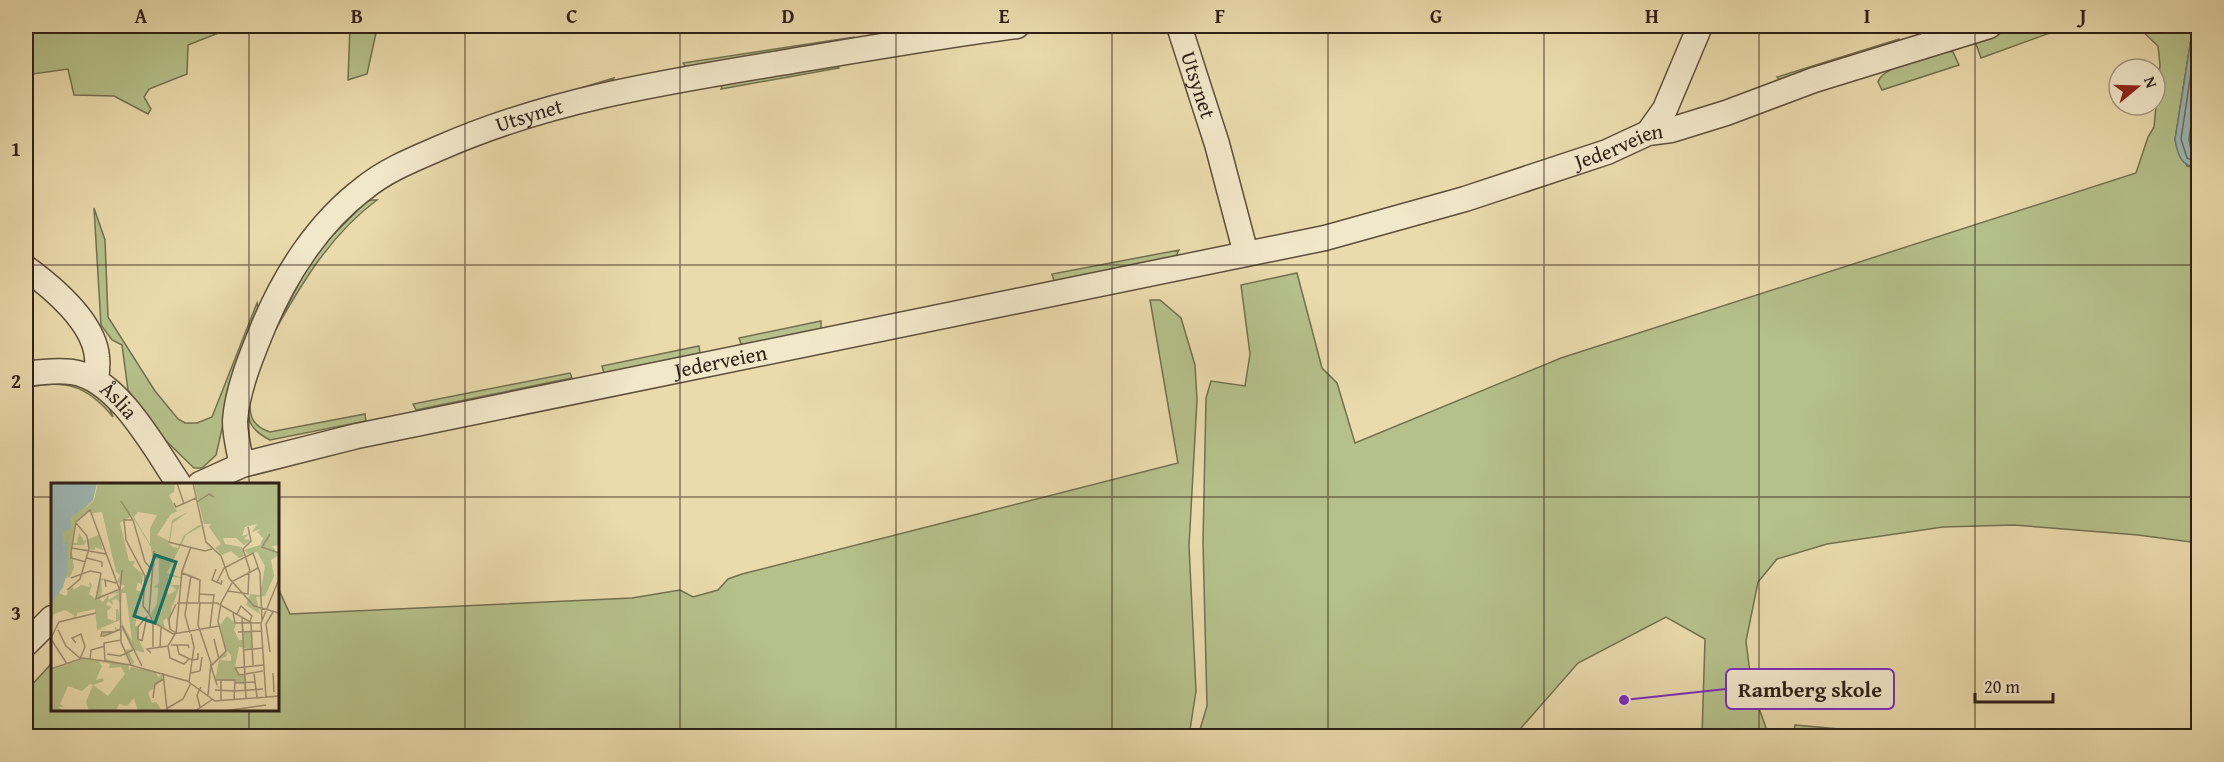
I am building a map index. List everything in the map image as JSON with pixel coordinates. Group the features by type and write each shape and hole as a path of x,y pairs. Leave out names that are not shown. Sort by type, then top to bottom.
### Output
{"street":[{"name":"Utsynet","path":"242,465 235,420 258,340 274,303 301,258 333,216 364,188 395,168 460,139 513,119 625,90 910,40 1017,26"},
{"name":"Utsynet","path":"1179,26 1217,144 1246,254"},
{"path":"1648,133 1665,109 1700,26"},
{"name":"Jederveien","path":"202,483 242,465 348,438 466,412 1325,238 1464,199 1607,152 1648,133 1671,130 1814,81 1989,26"},
{"path":"26,268 54,293 87,332 97,355 96,380"},
{"name":"Åslia","path":"26,374 73,372 96,380 115,395 178,483"},
{"path":"26,644 51,619"}],"green space":[{"path":"26,26 236,26 188,45 187,74 149,89 144,97 151,109 148,114 114,96 74,95 68,69 26,75"},
{"path":"350,26 401,26 376,33 367,74 348,80"},
{"path":"2022,26 2069,26 1981,58 1976,44 1981,40"},
{"path":"2137,26 2193,26 2175,140 2187,166 2198,169 2198,543 2138,535 2014,525 1943,527 1827,544 1777,559 1758,582 1746,641 1752,689 1769,736 1702,736 1705,639 1666,617 1578,663 1514,736 1198,736 1207,706 1203,543 1206,398 1211,381 1245,386 1250,354 1241,285 1297,273 1322,368 1337,383 1355,443 1561,358 2136,173 2148,137 2154,127 2155,117 2167,117 2167,57 2159,57 2158,46"},
{"path":"854,37 854,42 686,68 683,63"},
{"path":"1899,39 1898,45 1781,81 1777,77"},
{"path":"1947,51 1953,52 1959,65 1882,90 1878,82 1881,76 1888,71"},
{"path":"837,64 839,68 721,89 723,84"},
{"path":"614,78 612,83 528,104"},
{"path":"377,200 359,214 329,247 290,304 268,343 308,266 329,239 367,201"},
{"path":"94,208 105,240 108,317 155,391 178,419 185,423 197,423 212,417 257,303 258,309 228,403 216,455 202,468 194,468 158,433 128,390 122,345 112,340 101,325"},
{"path":"1179,250 1176,256 1054,281 1052,274"},
{"path":"1150,300 1160,300 1181,318 1195,365 1197,400 1189,546 1196,691 1189,736 26,736 27,690 51,664 51,711 279,711 279,590 290,614 632,598 680,590 693,597 718,590 728,579 742,574 1178,463"},
{"path":"821,321 821,330 747,344 741,344 739,338"},
{"path":"699,346 700,353 604,373 602,366"},
{"path":"570,373 572,378 416,410 413,404"},
{"path":"75,382 107,402 113,417 94,398 74,387 52,384 26,388 26,383"},
{"path":"250,396 252,419 259,427 270,432 365,414 366,421 270,440 258,432 250,422 248,404"},
{"path":"1795,725 1918,736 1793,736"}],"water":[{"path":"2193,26 2198,26 2198,169 2181,159 2175,140"}],"place":[{"name":"Ramberg skole","path":"1624,700"}]}
